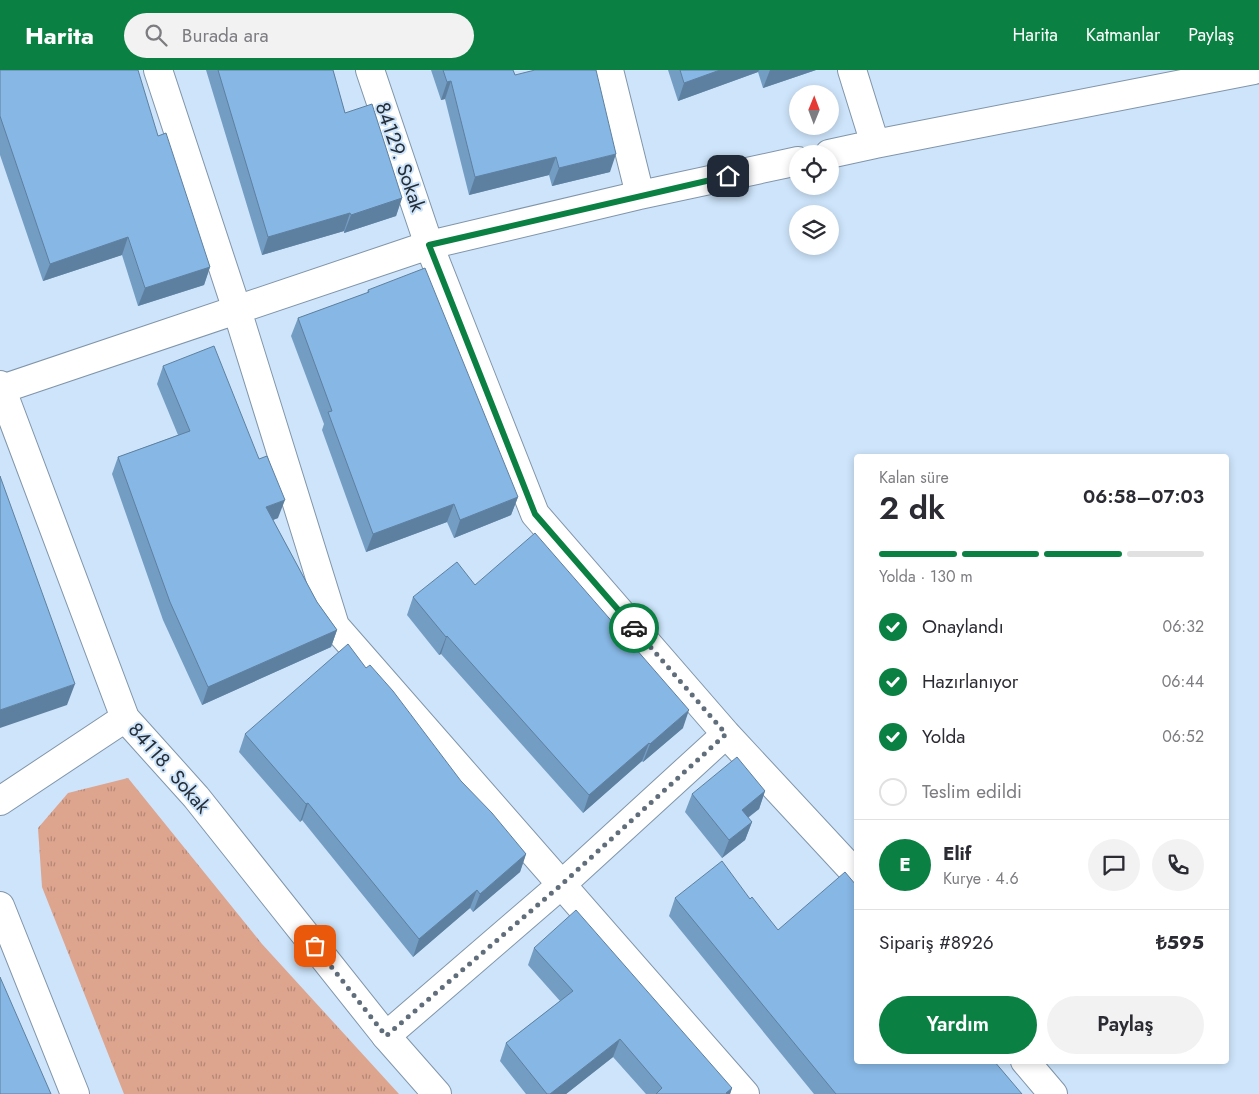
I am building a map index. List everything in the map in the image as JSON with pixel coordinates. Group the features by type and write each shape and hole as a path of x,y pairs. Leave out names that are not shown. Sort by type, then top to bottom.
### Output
{"street":[{"path":"158,70 237,310 335,626 745,1094"},
{"name":"84129. Sokak","path":"370,70 429,245 535,514 726,734 854,872"},
{"path":"609,70 640,195"},
{"path":"852,70 875,144"},
{"path":"839,152 1254,70"},
{"path":"1,387 429,245 640,195 789,163"},
{"name":"84118. Sokak","path":"1,387 125,718 196,797 386,1036 437,1094"},
{"path":"0,802 125,718"},
{"path":"386,1036 561,885 726,734"},
{"path":"0,906 75,1094"},
{"path":"1028,1064 1054,1094"}],"green space":[{"path":"128,778 262,944 399,1094 124,1094 42,887 38,828 68,793"}],"building":[{"path":"0,70 138,70 158,136 166,133 210,267 145,288 128,237 50,264 0,116"},
{"path":"218,70 333,70 345,113 372,104 402,198 351,215 350,213 268,237"},
{"path":"443,70 513,70 515,75 535,70 596,70 616,154 559,168 556,157 475,177 451,81 447,82"},
{"path":"680,70 720,70 684,83"},
{"path":"425,268 518,497 460,520 454,504 373,534 328,412 332,411 298,318 369,292 368,290"},
{"path":"214,346 259,459 267,456 285,500 266,507 317,602 337,630 208,687 170,602 118,457 190,431 163,366"},
{"path":"0,476 75,684 0,710"},
{"path":"535,533 689,710 589,795 446,637 413,597 457,562 475,585"},
{"path":"348,644 366,668 370,665 393,691 461,781 492,813 526,854 480,894 477,890 419,939 308,803 306,804 245,734"},
{"path":"737,757 765,791 742,810 752,822 729,840 692,794"},
{"path":"722,861 750,899 752,897 778,930 845,872 854,883 854,1064 997,1064 1022,1094 836,1094 675,898"},
{"path":"576,910 732,1088 727,1094 656,1094 662,1088 620,1039 550,1094 547,1094 506,1043 573,991 534,948"},
{"path":"0,977 51,1094 0,1094"}],"way so far":[{"path":"315,946 386,1036 561,885 726,734 634,628"}],"route":[{"path":"634,628 535,514 429,245 728,176"}]}
